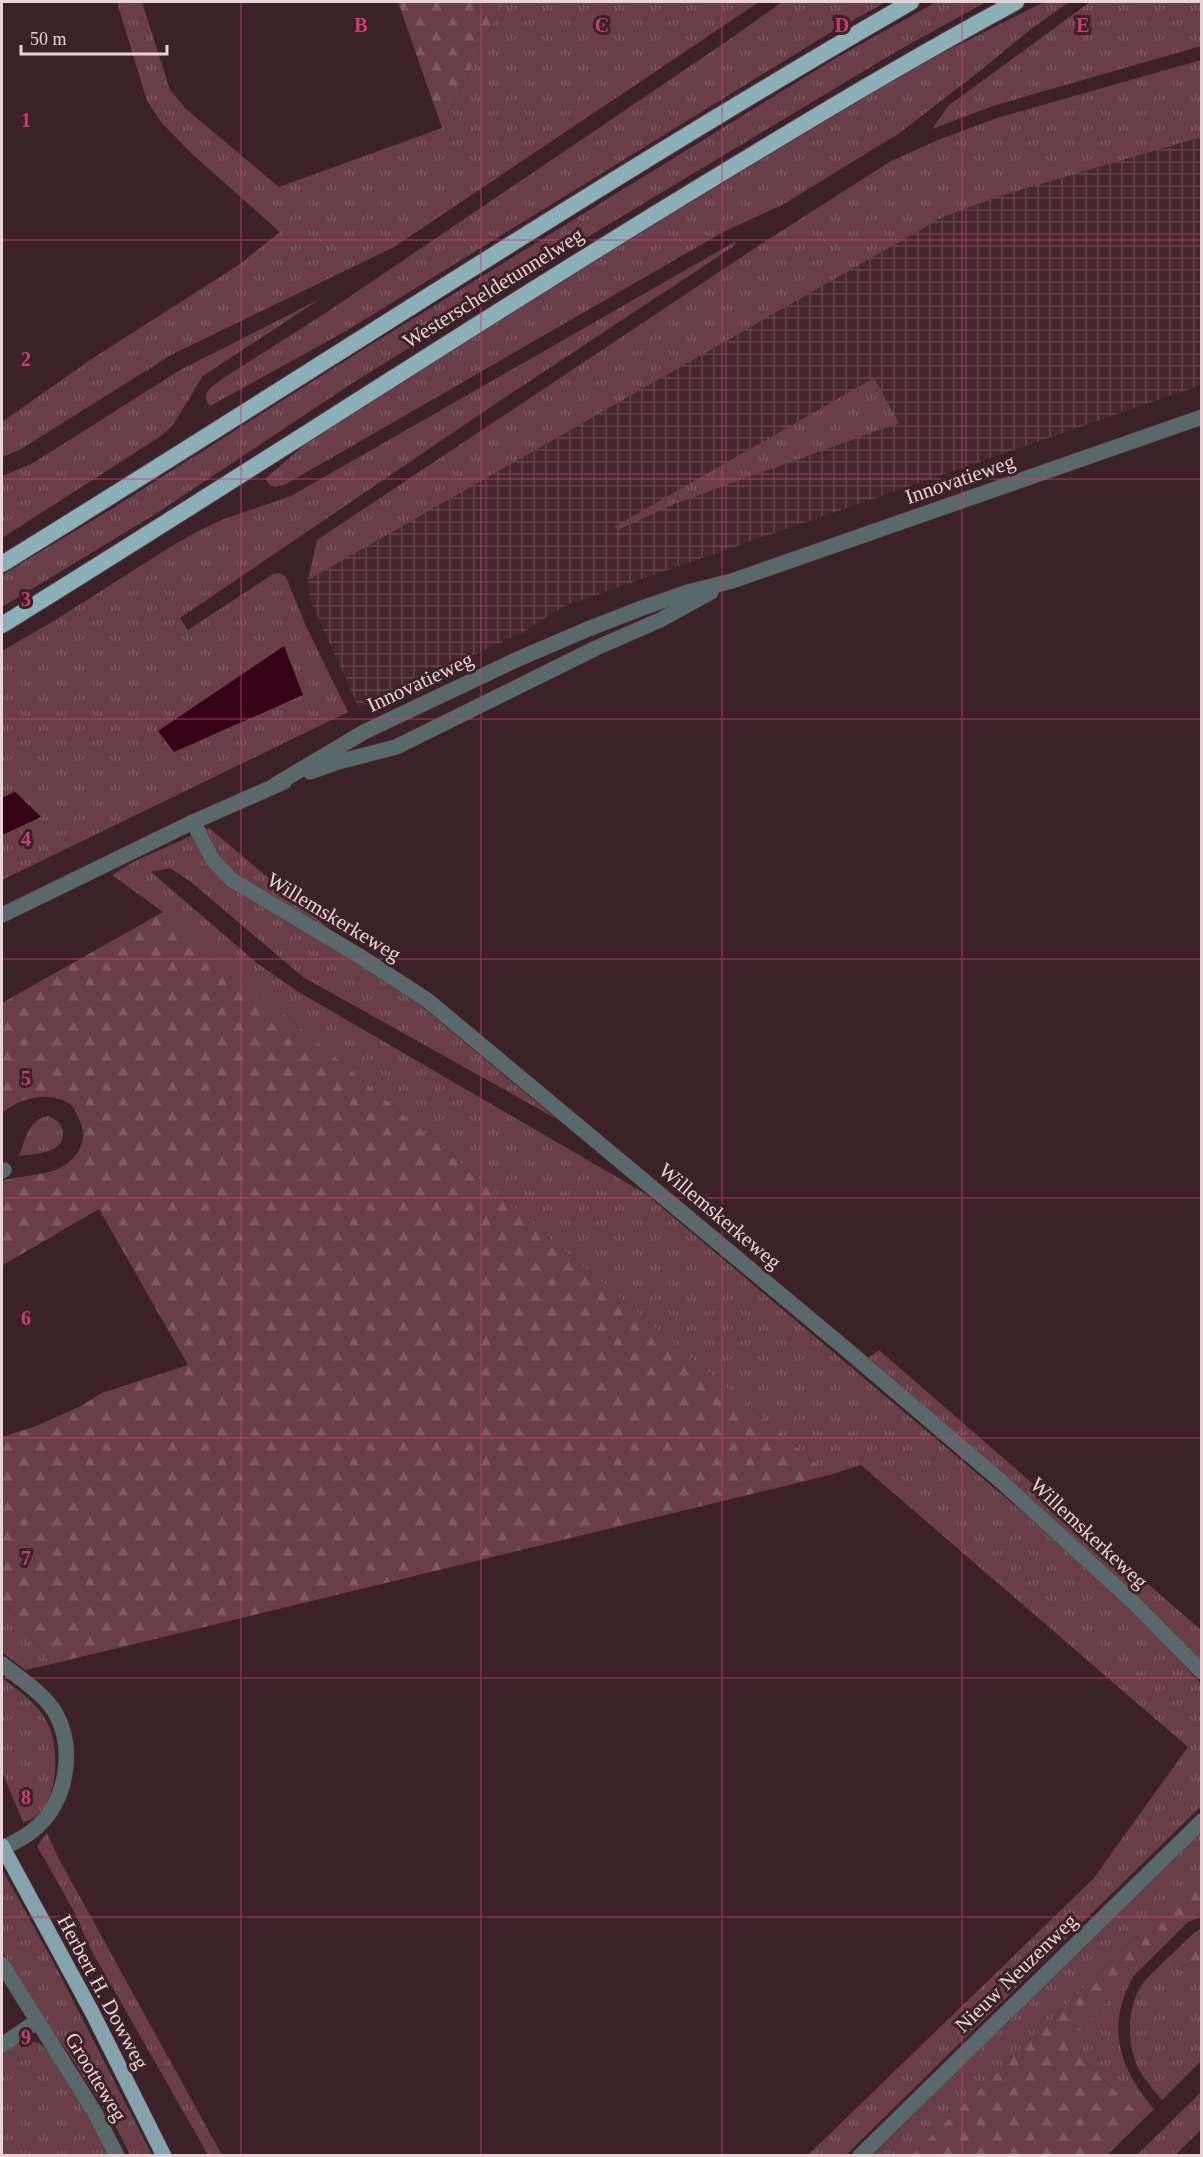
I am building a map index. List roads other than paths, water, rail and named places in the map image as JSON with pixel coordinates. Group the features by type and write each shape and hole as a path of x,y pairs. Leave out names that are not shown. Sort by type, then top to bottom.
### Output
{"highway":[{"name":"Westerscheldetunnelweg","path":"2,564 571,205 800,66 912,2"},
{"name":"Westerscheldetunnelweg","path":"2,625 495,312 683,196 865,87 1016,2"}],"main road":[{"name":"Herbert H. Dowweg","path":"2,1847 92,2012 164,2156"}],"street":[{"name":"Innovatieweg","path":"275,785 364,732 610,620 688,592 732,581 1202,417"},
{"name":"Innovatieweg","path":"2,915 193,822 275,785 338,762 396,747 596,648 660,620 732,581"},
{"path":"610,620 614,640"},
{"path":"588,629 596,648"},
{"name":"Willemskerkeweg","path":"193,822 213,860 232,880 361,957 427,1000 1002,1482 1132,1601 1202,1672"},
{"name":"Herbert H. Dowweg","path":"2,1664 41,1695 55,1714 64,1733 66,1751 62,1791 50,1813 27,1835 2,1847"},
{"name":"Nieuw Neuzenweg","path":"860,2156 1202,1821"},
{"name":"Grootteweg","path":"2,1964 36,2022 95,2113 117,2156"},
{"name":"Grootteweg","path":"2,2044 36,2022"}]}
